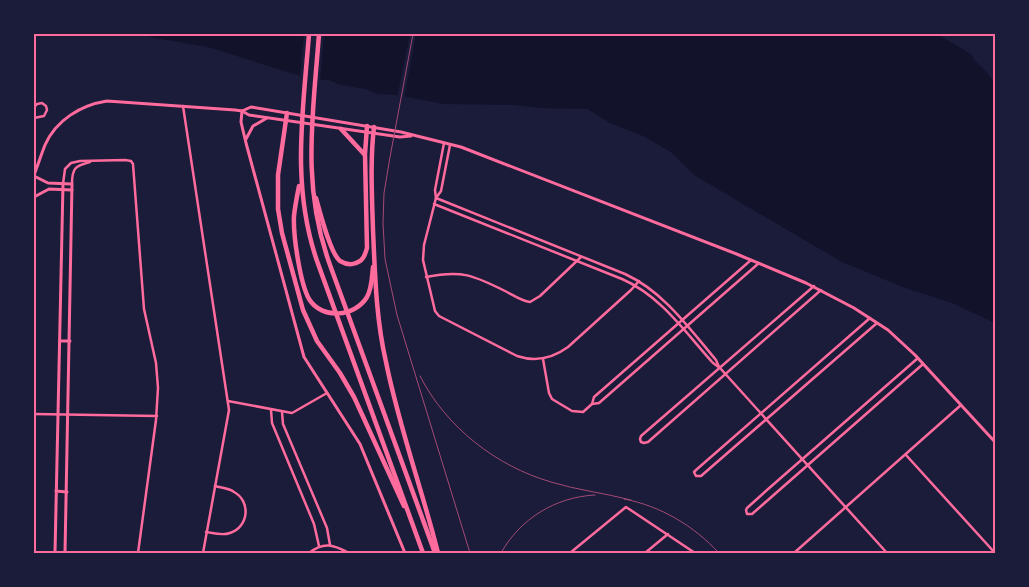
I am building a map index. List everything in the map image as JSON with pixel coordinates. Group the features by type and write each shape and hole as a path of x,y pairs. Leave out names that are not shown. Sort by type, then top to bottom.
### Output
{"highway":[{"path":"310,34 300,177 294,218 304,287 313,304 324,311 336,314 360,305 369,292 374,252"},
{"path":"319,34 310,160 312,187 320,236 352,328 436,553"},
{"path":"287,113 278,179 278,209 281,228 304,314 317,341 352,393 415,532"},
{"path":"312,187 337,257 346,264 358,262 365,256 367,248 366,126"},
{"path":"374,127 372,180 378,315 386,364 436,553"},
{"path":"341,129 365,154"},
{"path":"300,177 309,236 423,553"}],"street":[{"path":"72,184 48,183 34,175 45,144 65,119 83,107 112,100 242,111 249,115 366,133 400,137 414,136"},
{"path":"34,107 42,103 46,106 47,110 44,116 34,118"},
{"path":"183,106 228,401 228,418 203,553"},
{"path":"242,111 250,107 374,127 444,142 484,155 814,286 877,322 918,358 995,442"},
{"path":"242,111 241,122 304,357 352,430 365,456 405,553"},
{"path":"246,140 253,126 267,118"},
{"path":"436,198 435,190 444,142"},
{"path":"450,144 441,191 434,204 423,263 435,311 439,316 518,356 529,359 543,358 566,349 636,286 639,281"},
{"path":"55,553 64,172 71,163 80,161 128,160 133,164 144,305 157,371 158,394 157,416 138,553"},
{"path":"65,553 72,174 76,168 92,162"},
{"path":"34,197 48,190 72,190"},
{"path":"436,198 639,281 660,296 716,360 725,374 888,553"},
{"path":"434,204 636,286 658,302 713,364 720,368"},
{"path":"426,277 455,273 468,275 530,302 540,296 581,256"},
{"path":"543,358 549,393 552,399 572,411 579,413 585,411 592,404 594,397 751,260"},
{"path":"592,404 599,403 759,263"},
{"path":"814,286 641,436 641,442 644,444 648,442 821,290"},
{"path":"870,318 696,470 694,472 696,476 701,476 877,322"},
{"path":"60,341 70,341"},
{"path":"918,358 747,508 746,513 752,514 923,364"},
{"path":"228,401 292,413 328,392"},
{"path":"794,553 962,405"},
{"path":"272,410 272,423 314,524 319,546"},
{"path":"282,412 283,424 327,528 330,545"},
{"path":"34,414 157,416"},
{"path":"906,455 995,553"},
{"path":"206,532 232,533 241,526 246,516 245,504 239,495 215,486"},
{"path":"56,491 67,492"},
{"path":"570,553 626,506 695,553"},
{"path":"645,553 668,534"},
{"path":"309,553 319,546 330,545 349,553"}],"shaded area":[{"path":"141,34 937,34 971,54 975,61 990,76 995,85 995,323 952,303 905,288 842,262 694,175 671,152 643,136 610,123 587,109 444,104 396,95 377,94 366,89 340,85 329,80 297,75 208,47"}],"pier":[{"path":"304,34 324,34 320,82 300,78"},
{"path":"410,34 416,34 404,99 397,98"}],"railway":[{"path":"413,34 384,193 385,259 397,315 470,553"},
{"path":"420,376 431,395 458,428 492,455 511,466 551,482 631,500"},
{"path":"501,553 518,530 540,512 566,500 595,495"},
{"path":"624,499 638,502 676,518 699,534 719,553"}]}
